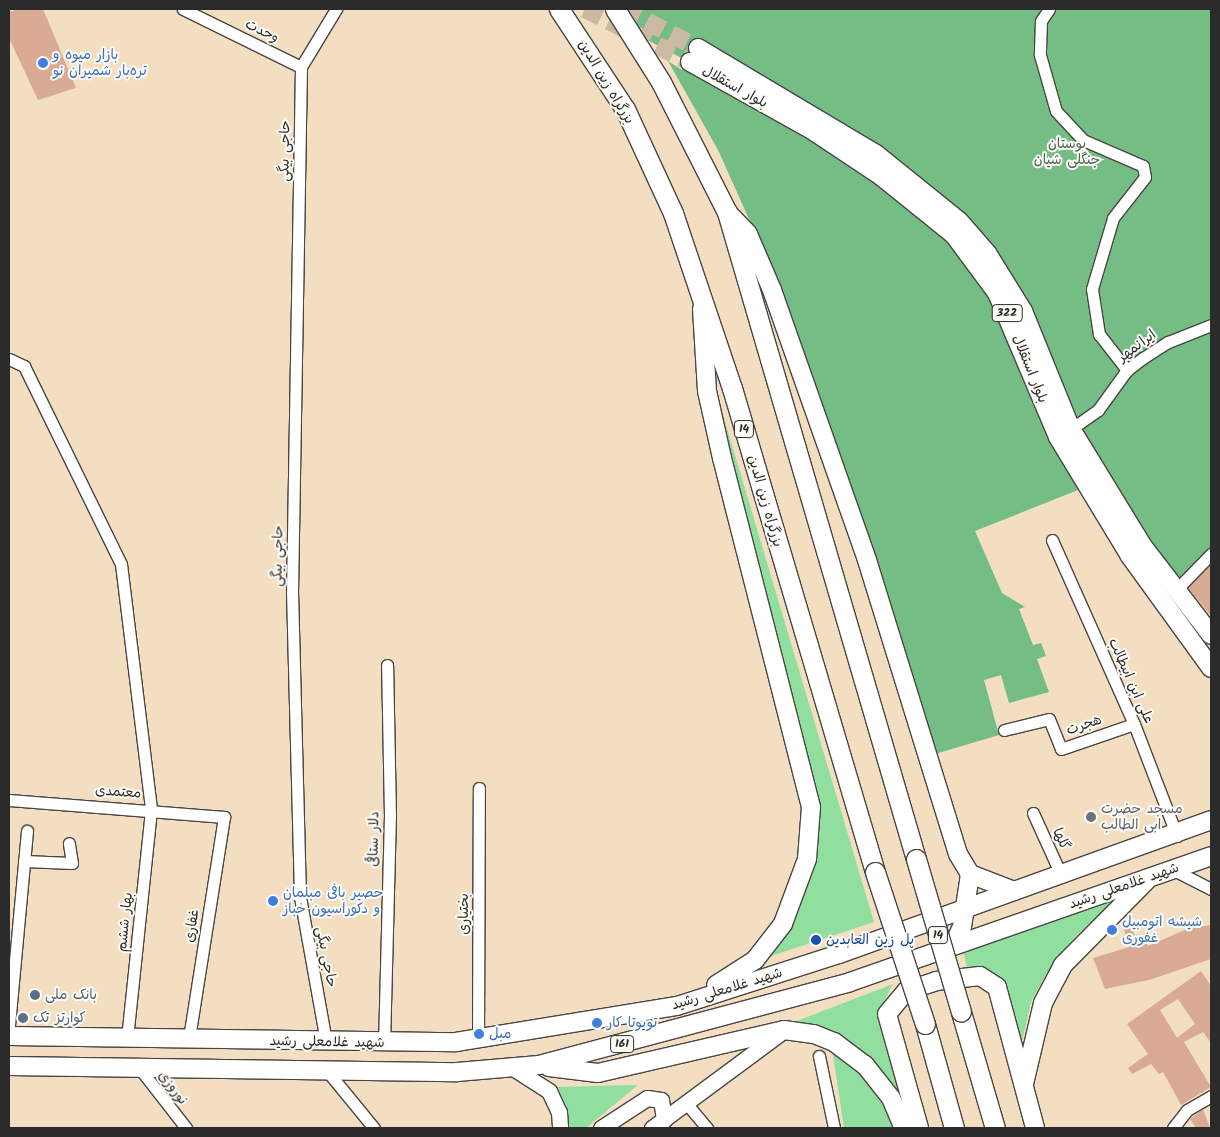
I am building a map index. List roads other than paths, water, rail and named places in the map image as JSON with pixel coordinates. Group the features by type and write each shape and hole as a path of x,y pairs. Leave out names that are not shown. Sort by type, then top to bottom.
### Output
{"highway":[{"name":"بزرگراه زین الدین","path":"559,9 625,109 673,214 701,306 732,388 875,872 925,1024 954,1128"},
{"name":"14","path":"615,9 660,82 727,212 995,1128"}],"main road":[{"name":"بلوار استقلال","path":"1211,635 1142,546 1072,429 1023,311 988,253 959,221 876,154 694,55 881,176 964,248 1005,310 1058,437 1130,556 1211,668"},
{"path":"727,212 748,234 772,290 866,560 958,854 970,874 966,909 953,946"},
{"path":"677,1006 735,975 777,933 802,880 810,826 808,788 762,627 707,391 701,306"},
{"name":"شهید غلامعلی رشید","path":"9,1036 384,1044 478,1040 677,1006 966,909 1014,891 1062,877 1177,836 1211,820"},
{"name":"شهید غلامعلی رشید","path":"9,1066 137,1066 328,1072 513,1068 539,1065 768,1007 953,946 1172,869 1210,858"},
{"path":"970,874 1014,891"},
{"path":"1024,1084 1043,1003 1063,965 1149,878"},
{"path":"919,1128 887,1028 892,1003 906,991 936,981 990,979 1004,1006 1015,1066 1024,1084 1035,1128"},
{"path":"539,1065 598,1073 784,1030 814,1034 854,1054 891,1098 904,1128"},
{"path":"658,1124 784,1030"},
{"path":"513,1068 549,1091 559,1112 560,1128"},
{"path":"601,1128 647,1098 661,1100 658,1124"}],"street":[{"name":"وحدت","path":"183,9 301,67"},
{"path":"301,67 336,9"},
{"path":"1049,9 1041,21 1040,55 1056,111 1083,140 1143,166 1145,177 1113,218 1092,289 1099,334 1126,370"},
{"name":"حاجی بیگی","path":"301,67 292,601 300,897 326,1042"},
{"name":"ایرانمهر","path":"1072,429 1098,410 1126,370 1168,342 1211,325"},
{"name":"بهار ششم","path":"9,359 24,366 121,564 151,810 127,1038"},
{"name":"علی ابن ابیطالب","path":"1052,540 1134,724 1177,836"},
{"path":"1175,591 1211,554"},
{"name":"دلار ستاقی","path":"384,1044 390,816 387,665"},
{"name":"هجرت","path":"1004,730 1049,719 1061,749 1134,724"},
{"name":"بختیاری","path":"478,1040 479,788"},
{"name":"معتمدی","path":"9,800 224,817"},
{"name":"گلها","path":"1033,813 1062,877"},
{"name":"غفاری","path":"189,1039 224,817"},
{"path":"9,1025 27,831"},
{"path":"24,861 72,863 69,843"},
{"path":"1172,869 1211,889"},
{"path":"820,1056 834,1128"},
{"name":"نوروزی","path":"137,1066 186,1128"},
{"path":"328,1072 374,1128"},
{"path":"1173,1128 1187,1110 1211,1096"},
{"path":"686,1103 707,1128"}],"tunnel":[{"path":"585,9 690,62"},
{"path":"623,9 698,48"}],"place":[{"name":"بازار میوه و تره‌بار شمیران نو","path":"43,63"},
{"name":"مسجد حضرت ابی الطالب","path":"1091,817"},
{"name":"حصیر بافی مبلمان و دکوراسیون خباز","path":"273,901"},
{"name":"شیشه اتومبیل غفوری","path":"1112,930"},
{"name":"پل زین العابدین","path":"816,940"},
{"name":"بانک ملی","path":"35,995"},
{"name":"کوارتز تک","path":"23,1018"},
{"name":"تویوتا کار","path":"597,1023"},
{"name":"مبل","path":"479,1034"}],"park label":[{"name":"بوستان جنگلی شیان","path":"1067,152"}]}
